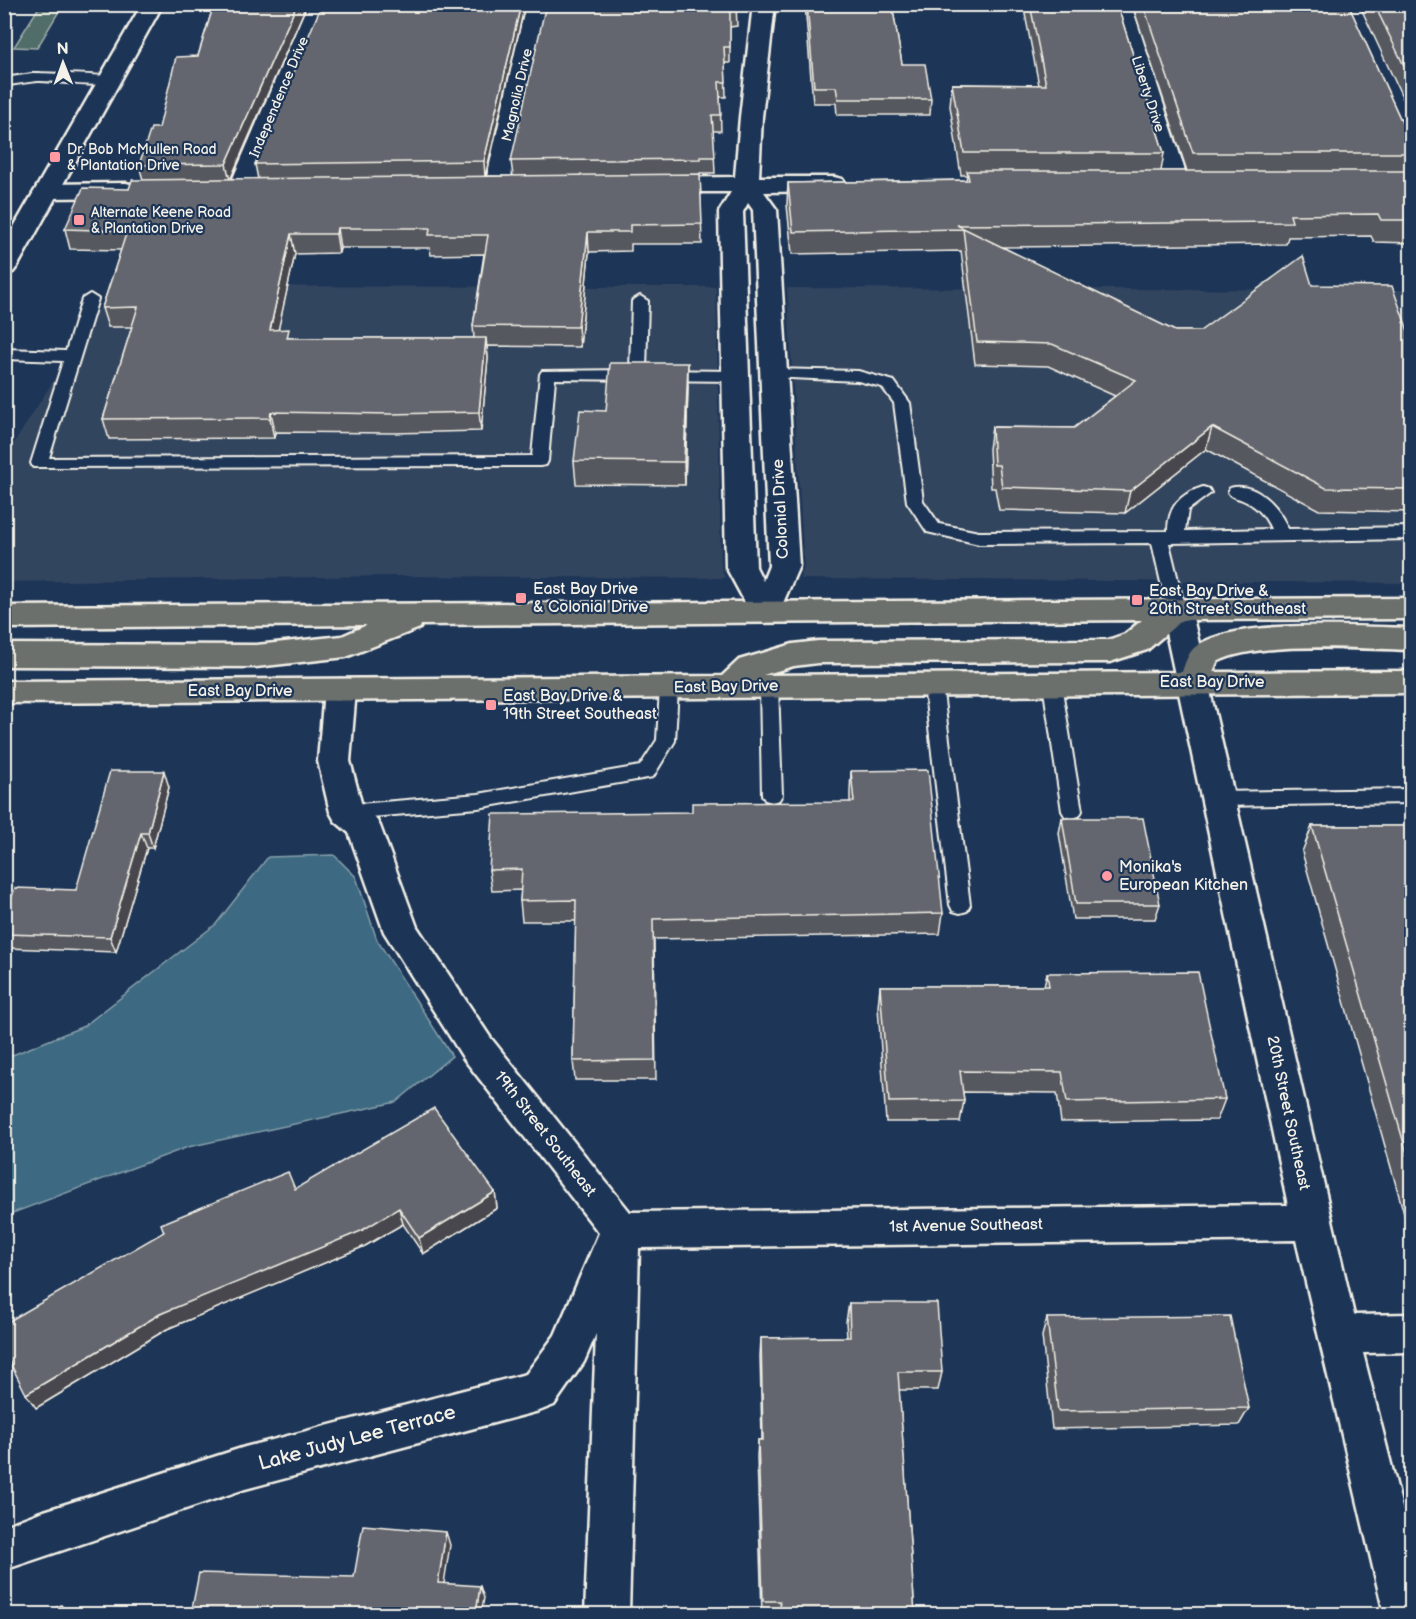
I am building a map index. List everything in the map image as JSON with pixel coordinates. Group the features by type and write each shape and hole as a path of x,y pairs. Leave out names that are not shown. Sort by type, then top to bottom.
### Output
{"main road":[{"path":"4,617 1412,608"},
{"path":"729,687 750,668 793,655 818,652 1110,651 1136,642 1176,609"},
{"path":"4,655 256,656 293,653 345,646 422,614"},
{"path":"1192,682 1206,654 1225,644 1268,639 1412,639"},
{"name":"East Bay Drive","path":"4,692 1412,682"}],"street":[{"path":"4,267 153,4"},
{"name":"Independence Drive","path":"216,190 252,189 319,4"},
{"name":"Magnolia Drive","path":"520,186 485,186 537,4"},
{"path":"764,4 751,117 747,184 730,212 737,376 741,567 765,612"},
{"name":"Liberty Drive","path":"1120,4 1188,183 1153,183"},
{"name":"Colonial Drive","path":"747,184 765,210 784,566 765,612"},
{"path":"640,185 855,184"},
{"path":"48,191 144,190"},
{"name":"20th Street Southeast","path":"1176,609 1311,1222 1406,1614"},
{"name":"19th Street Southeast","path":"340,690 334,761 347,812 363,826 401,932 477,1048 620,1230"},
{"name":"1st Avenue Southeast","path":"620,1230 1311,1222"},
{"path":"607,1614 620,1230"},
{"name":"Lake Judy Lee Terrace","path":"4,1548 245,1468 539,1391 570,1348 620,1230"},
{"path":"1339,1334 1412,1334"}],"lane":[{"path":"4,82 39,77 111,79"},
{"path":"90,299 39,463 540,461 548,374 737,376"},
{"path":"638,375 640,302"},
{"path":"4,354 72,356"},
{"path":"774,374 858,376 888,384 902,402 915,502 933,528 979,538 1412,534"},
{"path":"1177,536 1176,516 1181,507 1189,498 1203,492"},
{"path":"1236,492 1254,497 1265,505 1273,514 1282,535"},
{"path":"1159,537 1176,609"},
{"path":"1052,684 1072,811"},
{"path":"933,685 960,905"},
{"path":"768,687 772,795"},
{"path":"347,812 478,801 646,772 666,741 669,688"},
{"path":"1219,799 1412,796"}],"shaded area":[{"path":"113,286 716,287 721,567 725,578 388,576 5,582 4,459"},
{"path":"787,288 1411,290 1411,583 800,579 804,566"},
{"path":"334,855 356,877 377,940 452,1056 396,1102 188,1147 5,1216 5,1058 84,1026 216,924 268,857"}],"green space":[{"path":"39,7 61,8 37,48 14,47"}],"building":[{"path":"214,4 297,4 226,164 139,165 151,128 159,128 176,57 198,56"},
{"path":"322,4 521,4 484,161 255,164"},
{"path":"546,4 736,4 737,11 730,11 730,47 724,47 726,82 719,82 721,115 712,115 715,157 511,161"},
{"path":"807,4 892,4 902,64 925,64 931,99 838,99 836,87 814,87"},
{"path":"1030,4 1117,4 1164,153 964,153 952,84 1046,85"},
{"path":"1143,4 1348,4 1405,129 1412,136 1412,153 1193,153"},
{"path":"1374,4 1412,4 1412,82"},
{"path":"967,171 1412,171 1412,220 1381,220 1378,214 1290,215 1292,222 957,225 1175,331 1200,331 1303,256 1312,285 1392,286 1412,342 1412,489 1326,488 1212,427 1130,491 1002,487 999,465 994,465 992,427 1074,428 1136,380 1052,344 977,342 963,229 793,232 788,183 969,180"},
{"path":"700,174 702,224 630,225 630,232 588,232 578,327 473,326 488,235 429,235 430,228 337,228 336,234 291,234 270,330 289,329 287,338 486,338 479,412 391,414 271,412 270,418 103,419 138,307 102,308 127,231 65,229 83,188 129,189 132,180"},
{"path":"610,363 688,363 684,462 574,461 580,410 606,411"},
{"path":"928,770 943,913 653,919 655,1060 573,1061 576,900 520,901 522,869 489,870 493,814 692,812 692,803 854,802 851,771"},
{"path":"110,771 164,771 148,833 141,833 110,937 4,934 4,919 15,888 76,890"},
{"name":"Monika's European Kitchen","path":"1062,818 1143,818 1160,904 1076,904"},
{"path":"1312,826 1412,826 1412,1171"},
{"path":"1198,972 1225,1099 1067,1102 1062,1072 960,1071 964,1101 889,1102 880,986 1049,986 1047,973"},
{"path":"434,1108 495,1192 419,1238 399,1208 361,1231 160,1314 26,1394 4,1351 4,1324 164,1232 161,1224 288,1172 295,1189"},
{"path":"849,1303 937,1303 942,1372 898,1372 915,1614 781,1614 780,1601 763,1601 758,1440 763,1440 761,1338 850,1337"},
{"path":"1230,1316 1249,1408 1058,1411 1047,1318"},
{"path":"363,1525 446,1532 438,1583 480,1586 476,1614 191,1614 199,1573 354,1577"},
{"path":"61,1605 64,1614 43,1614"}],"place":[{"name":"Dr. Bob McMullen Road & Plantation Drive","path":"55,157"},
{"name":"Alternate Keene Road & Plantation Drive","path":"79,220"},
{"name":"East Bay Drive & Colonial Drive","path":"521,598"},
{"name":"East Bay Drive & 20th Street Southeast","path":"1137,600"},
{"name":"East Bay Drive & 19th Street Southeast","path":"491,705"},
{"name":"Monika's European Kitchen","path":"1107,876"}]}
